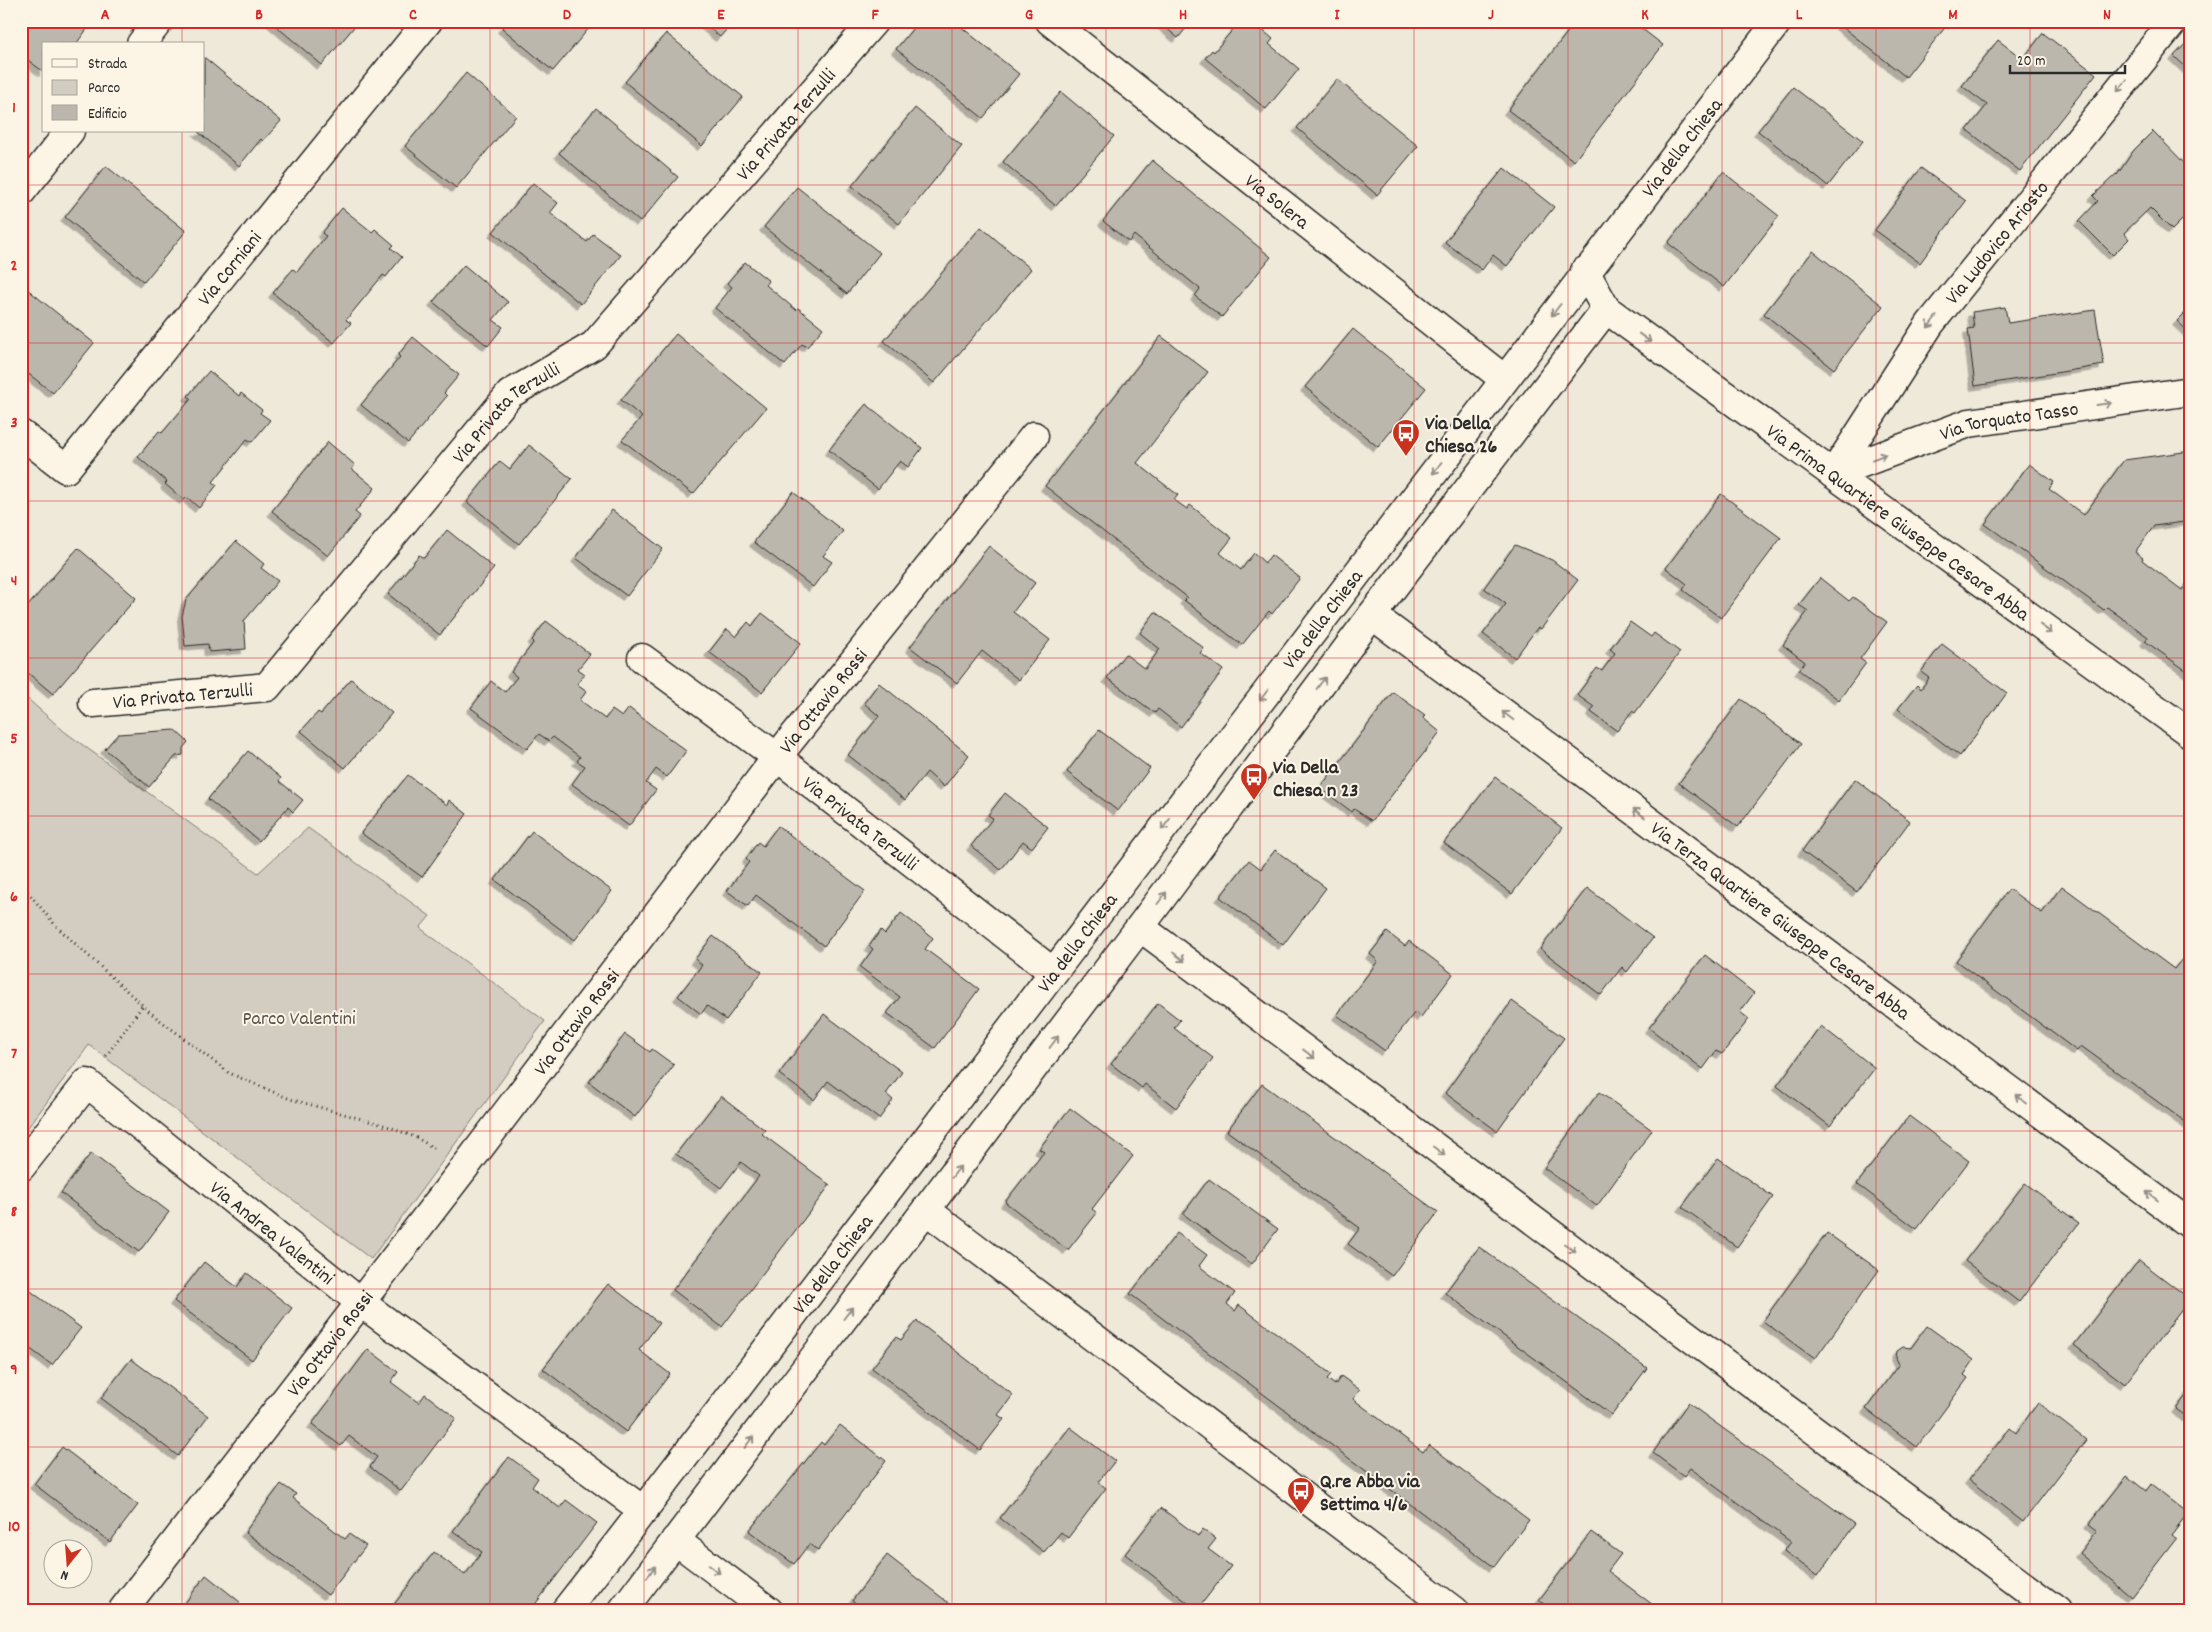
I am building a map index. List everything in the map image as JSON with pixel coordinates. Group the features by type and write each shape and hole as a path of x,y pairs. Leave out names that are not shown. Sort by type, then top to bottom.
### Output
{"street":[{"path":"143,42 159,21"},
{"name":"Via Corniani","path":"21,434 66,469 428,21"},
{"name":"Via Privata Terzulli","path":"93,703 267,687 510,394 594,345 874,21"},
{"name":"Via Solera","path":"1050,21 1504,379"},
{"name":"Via della Chiesa","path":"565,1611 1054,972 1585,271 1778,21"},
{"name":"Via Ludovico Ariosto","path":"1833,474 1930,324 2174,21"},
{"path":"21,192 69,132"},
{"path":"1585,271 1606,309"},
{"name":"Via della Chiesa","path":"622,1611 1140,927 1372,615 1606,309"},
{"name":"Via Prima Quartiere Giuseppe Cesare Abba","path":"1606,309 2191,734"},
{"name":"Via Torquato Tasso","path":"1833,474 1970,423 2191,391"},
{"name":"Via Ottavio Rossi","path":"122,1611 465,1167 777,757 1034,436"},
{"name":"Via Terza Quartiere Giuseppe Cesare Abba","path":"1372,615 2191,1225"},
{"name":"Via Privata Terzulli","path":"642,658 777,757 1054,972"},
{"path":"1140,927 2057,1611"},
{"path":"21,1167 87,1083"},
{"name":"Via Andrea Valentini","path":"87,1083 360,1302 644,1510"},
{"path":"926,1210 1454,1611"},
{"path":"675,1540 769,1611"}],"path":[{"path":"21,884 56,926 143,1005 229,1073 290,1099 345,1113 417,1138 465,1167"},
{"path":"87,1083 143,1005"}],"green space":[{"name":"Parco Valentini","path":"21,693 65,732 258,873 308,828 430,916 420,928 545,1021 371,1259 89,1045 21,1137"}],"building":[{"path":"21,21 93,21 77,42 42,42 42,71 21,55"},
{"path":"270,21 359,21 322,65"},
{"path":"508,21 595,21 553,71 502,28"},
{"path":"701,21 734,21 720,37"},
{"path":"919,21 954,21 1019,74 983,118 896,49"},
{"path":"1158,21 1192,21 1178,38"},
{"path":"1240,21 1252,21 1273,39 1269,44 1299,69 1266,109 1205,58 1212,50 1214,52"},
{"path":"1576,21 1632,21 1663,45 1574,161 1508,110"},
{"path":"1843,21 1942,21 1947,25 1906,77 1840,25"},
{"path":"666,33 743,97 702,146 625,82"},
{"path":"2043,33 2096,74 2020,171 1967,130 1987,105 1962,86 1998,40 2023,59"},
{"path":"2191,38 2191,72 2174,56"},
{"path":"205,58 281,121 263,141 261,139 239,166 198,132 205,132"},
{"path":"466,73 516,116 456,188 405,146"},
{"path":"1337,79 1418,146 1377,195 1297,128"},
{"path":"1793,87 1863,141 1828,186 1758,131"},
{"path":"1061,92 1114,136 1056,206 1003,162"},
{"path":"596,108 678,177 640,222 559,153"},
{"path":"915,108 962,146 899,224 852,186"},
{"path":"2153,131 2191,170 2191,188 2183,195 2191,202 2191,211 2172,230 2150,208 2124,233 2129,239 2113,255 2079,221 2098,201 2093,196 2117,175 2134,150"},
{"path":"1152,160 1271,257 1222,317 1195,296 1200,289 1134,235 1129,242 1103,221"},
{"path":"106,166 186,231 144,282 65,217"},
{"path":"1504,168 1554,207 1507,266 1493,255 1482,270 1445,242"},
{"path":"1921,168 1966,201 1920,263 1875,230"},
{"path":"1723,172 1779,216 1724,287 1668,243"},
{"path":"533,183 558,203 550,213 587,242 593,234 621,255 581,304 493,232"},
{"path":"797,187 880,253 847,294 764,227"},
{"path":"342,208 372,232 375,229 394,245 391,248 402,257 386,277 383,275 346,320 351,323 334,343 273,293 293,269 297,272 326,236 322,233"},
{"path":"981,227 1031,269 934,383 884,341"},
{"path":"1813,251 1883,306 1834,369 1764,314"},
{"path":"745,262 769,281 766,285 796,310 798,308 823,328 807,347 802,344 785,365 715,308 732,287 727,283"},
{"path":"464,265 508,302 493,320 503,327 488,346 433,302"},
{"path":"21,284 94,343 53,393 21,368"},
{"path":"2005,307 2008,323 2095,310 2104,365 1975,386 1968,329 1974,328 1972,312"},
{"path":"2191,307 2191,334 2177,321"},
{"path":"1353,329 1426,388 1378,447 1305,387"},
{"path":"676,334 766,408 693,494 622,440 642,417 621,400"},
{"path":"1161,336 1208,372 1137,463 1178,495 1174,500 1187,509 1190,505 1232,538 1220,553 1241,570 1254,553 1265,563 1271,555 1300,578 1272,614 1269,611 1242,645 1184,600 1187,597 1045,486"},
{"path":"413,337 459,375 444,393 447,396 408,443 361,405 400,357 398,355"},
{"path":"209,371 239,396 241,393 262,410 260,413 270,420 252,442 247,439 213,482 217,485 199,508 187,497 184,500 165,484 167,482 138,457 159,431 162,433 191,399 188,396"},
{"path":"866,404 922,448 908,467 900,461 878,489 829,450"},
{"path":"328,442 355,465 352,469 375,488 355,512 360,516 328,556 272,511"},
{"path":"529,445 572,479 519,544 467,502 500,461 510,469"},
{"path":"2191,451 2191,521 2154,526 2135,552 2143,558 2142,560 2182,590 2187,583 2191,585 2191,674 2145,641 2148,637 2107,607 2104,610 1985,524 2029,464 2054,482 2049,489 2084,515 2124,460"},
{"path":"793,492 843,531 823,556 832,562 813,587 754,542"},
{"path":"1721,494 1781,538 1721,618 1683,590 1687,584 1666,568"},
{"path":"612,510 663,549 627,596 576,558"},
{"path":"447,530 494,568 440,635 388,594 419,555 424,558"},
{"path":"236,541 264,564 261,568 278,581 244,621 246,649 209,652 208,644 185,646 182,616 186,600"},
{"path":"1515,545 1552,560 1578,580 1541,629 1538,627 1515,658 1483,634 1506,604 1484,588"},
{"path":"989,546 1035,583 1013,612 1050,640 1019,680 982,651 957,683 910,647"},
{"path":"78,548 136,598 53,694 21,667 21,614"},
{"path":"1820,578 1849,601 1853,597 1887,622 1860,659 1866,663 1839,700 1799,670 1805,662 1783,645 1808,611 1799,605"},
{"path":"1155,612 1204,648 1200,653 1223,670 1181,727 1158,709 1155,713 1107,678 1125,654 1145,669 1160,649 1140,633"},
{"path":"762,613 801,643 762,692 709,652 727,629 736,637 748,622 752,626"},
{"path":"546,621 590,654 578,669 585,674 577,684 587,691 580,700 605,719 612,710 622,717 629,708 686,751 667,777 656,769 646,783 656,790 629,826 572,784 585,766 577,761 580,757 553,737 549,741 539,734 527,749 471,708 491,681 505,692 517,677 511,672 534,642 532,640"},
{"path":"1630,622 1651,637 1654,633 1680,652 1635,713 1632,711 1617,731 1591,712 1594,707 1577,695 1597,668 1602,671 1615,653 1610,649"},
{"path":"1942,644 2007,693 1960,756 1898,709 1917,685 1921,689 1929,678 1921,672"},
{"path":"351,679 392,713 345,768 301,731 318,712 321,714"},
{"path":"879,683 969,755 944,787 927,772 905,800 848,755 879,716 864,703"},
{"path":"1393,692 1425,715 1423,718 1440,732 1372,821 1354,809 1352,812 1320,788"},
{"path":"1741,699 1801,744 1738,827 1679,783"},
{"path":"175,730 188,742 183,748 183,755 176,756 149,787 105,749 118,734"},
{"path":"1099,730 1150,768 1118,811 1067,772"},
{"path":"248,751 281,778 279,781 303,800 293,812 288,807 259,841 208,799"},
{"path":"408,775 447,805 449,800 467,814 422,877 361,833"},
{"path":"1495,777 1562,828 1512,894 1444,843"},
{"path":"1855,779 1910,821 1857,892 1802,851"},
{"path":"1005,793 1048,827 1032,848 1023,841 1001,870 971,846 993,818 988,815"},
{"path":"778,826 865,891 824,946 756,895 748,906 727,891 749,862 746,859 758,842 763,846"},
{"path":"532,831 612,891 575,940 495,880"},
{"path":"1275,850 1326,888 1283,945 1220,897 1249,860 1261,869"},
{"path":"2062,886 2174,969 2182,959 2191,965 2191,1126 2081,1046 2077,1051 1956,961 2009,889 2042,913"},
{"path":"1587,888 1653,938 1627,972 1622,967 1601,995 1540,949"},
{"path":"901,913 933,938 925,949 979,989 935,1048 887,1013 900,997 860,967 873,949 869,946 881,930 885,934"},
{"path":"1387,932 1405,946 1409,941 1453,974 1421,1017 1415,1012 1385,1051 1337,1015 1378,961 1370,954"},
{"path":"713,936 762,972 726,1020 707,1006 701,1014 678,996 702,965 695,959"},
{"path":"1705,955 1754,993 1740,1012 1749,1019 1722,1054 1716,1051 1703,1069 1649,1028"},
{"path":"1512,1001 1564,1038 1497,1131 1445,1093"},
{"path":"1158,1003 1180,1020 1174,1028 1213,1058 1176,1108 1145,1084 1142,1088 1111,1064"},
{"path":"824,1014 902,1072 886,1094 893,1100 879,1119 828,1081 814,1100 779,1074"},
{"path":"1821,1026 1875,1068 1830,1126 1777,1086"},
{"path":"625,1034 650,1052 652,1049 674,1065 635,1117 589,1082"},
{"path":"1262,1084 1438,1212 1392,1276 1348,1244 1360,1228 1227,1131"},
{"path":"1599,1092 1652,1130 1597,1206 1544,1168"},
{"path":"721,1096 765,1130 762,1134 830,1185 722,1327 673,1290 759,1176 741,1162 721,1188 676,1154"},
{"path":"1070,1108 1133,1156 1092,1209 1097,1213 1068,1250 1005,1202 1044,1152 1039,1149"},
{"path":"1909,1116 1969,1161 1917,1229 1857,1184"},
{"path":"91,1153 169,1212 139,1252 61,1193"},
{"path":"1718,1158 1773,1197 1737,1247 1682,1207"},
{"path":"1209,1179 1278,1229 1252,1264 1183,1214"},
{"path":"2025,1183 2079,1223 2019,1302 1965,1261"},
{"path":"1177,1233 1207,1255 1199,1266 1235,1293 1227,1304 1235,1311 1239,1305 1331,1374 1327,1379 1335,1385 1341,1376 1360,1390 1353,1399 1423,1452 1429,1445 1529,1520 1494,1567 1130,1294"},
{"path":"1827,1233 1879,1270 1815,1359 1763,1321"},
{"path":"1479,1247 1647,1368 1612,1415 1445,1293"},
{"path":"2139,1260 2190,1299 2125,1384 2074,1345"},
{"path":"204,1262 237,1287 247,1273 292,1308 252,1360 174,1301"},
{"path":"21,1284 81,1328 52,1365 21,1342"},
{"path":"608,1284 659,1323 639,1350 670,1374 626,1432 543,1369"},
{"path":"917,1321 1013,1395 998,1415 1004,1419 980,1450 872,1368 896,1337 901,1340"},
{"path":"1927,1326 1974,1360 1964,1375 1968,1378 1917,1447 1866,1409 1899,1364 1896,1358 1897,1351 1903,1347 1911,1348"},
{"path":"368,1349 398,1372 391,1382 419,1403 425,1394 456,1418 401,1491 370,1467 377,1457 349,1436 341,1446 312,1424"},
{"path":"131,1359 208,1416 178,1456 101,1398"},
{"path":"2191,1389 2191,1420 2176,1409"},
{"path":"1688,1403 1855,1524 1818,1576 1784,1551 1791,1542 1690,1468 1684,1476 1653,1453"},
{"path":"2038,1403 2086,1440 2023,1522 1969,1480 2010,1428 2016,1433"},
{"path":"840,1425 886,1461 818,1550 809,1544 794,1564 749,1531 821,1442 824,1445"},
{"path":"1070,1427 1115,1461 1098,1482 1106,1488 1068,1538 1061,1532 1044,1552 1000,1518"},
{"path":"62,1447 138,1505 110,1542 34,1484"},
{"path":"509,1457 538,1478 532,1487 560,1508 566,1500 597,1523 530,1611 389,1611 434,1552 465,1575 482,1552 453,1531"},
{"path":"2127,1476 2146,1491 2151,1484 2188,1513 2171,1535 2176,1539 2131,1597 2079,1553 2097,1530 2089,1524"},
{"path":"281,1484 296,1494 293,1498 345,1539 349,1534 366,1546 328,1595 245,1532"},
{"path":"1161,1508 1198,1536 1203,1529 1216,1539 1208,1549 1231,1566 1197,1610 1125,1554"},
{"path":"1591,1532 1621,1554 1608,1571 1661,1611 1552,1611 1539,1600"},
{"path":"887,1555 959,1611 865,1611 852,1601"},
{"path":"206,1575 240,1602 233,1611 179,1611"},
{"path":"21,1597 39,1611 21,1611"}],"place":[{"name":"Via Della Chiesa 26","path":"1406,457"},
{"name":"Via Della Chiesa n 23","path":"1254,801"},
{"name":"Q.re Abba via Settima 4/6","path":"1301,1515"}]}
